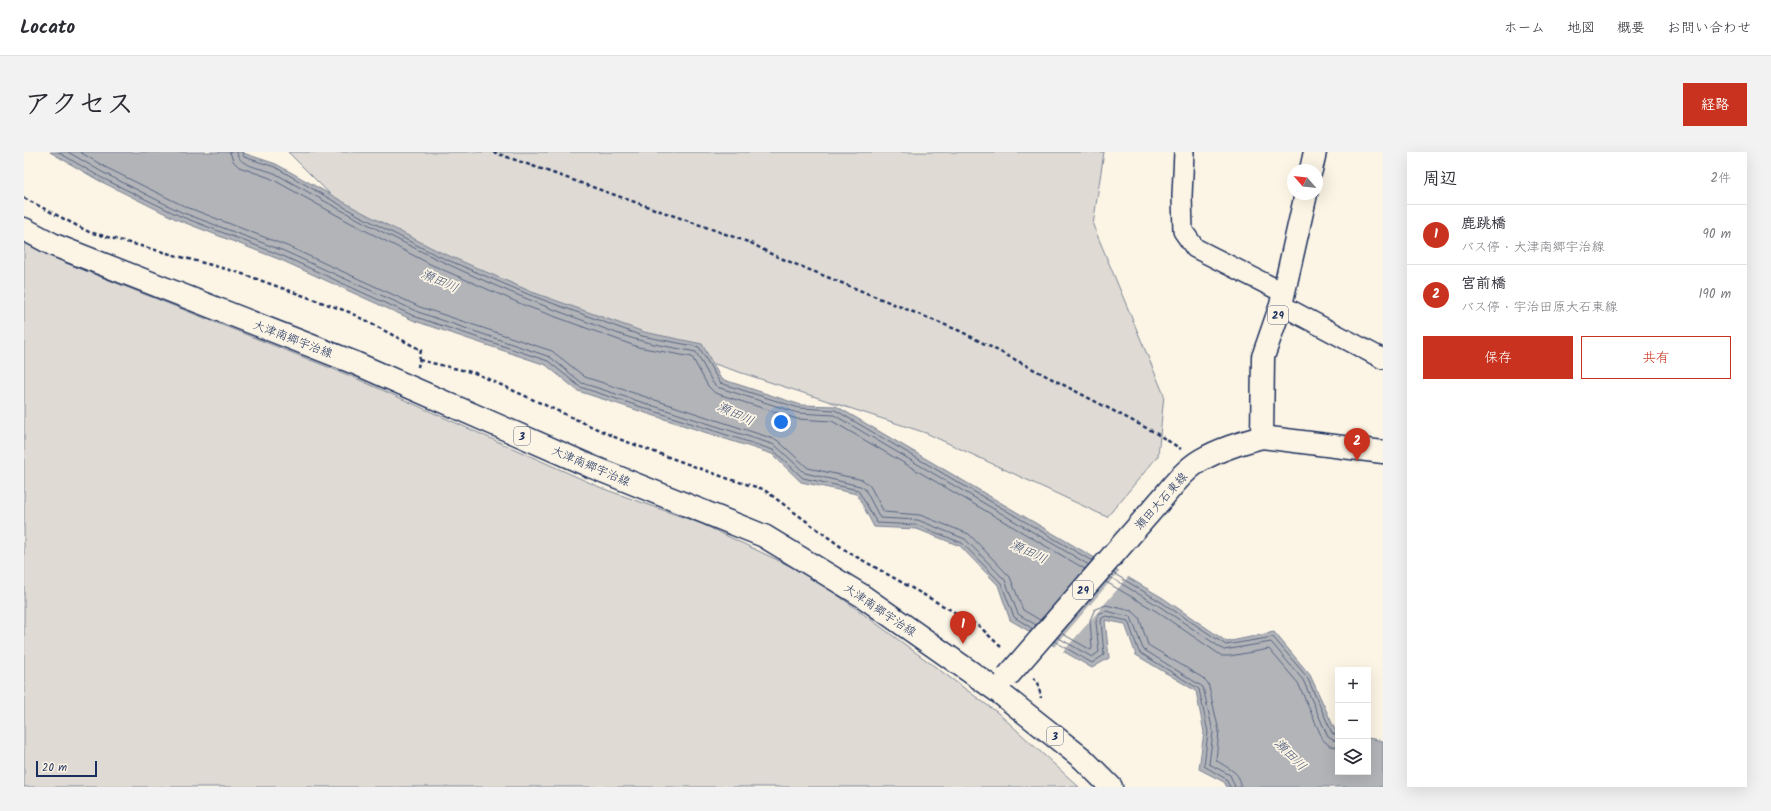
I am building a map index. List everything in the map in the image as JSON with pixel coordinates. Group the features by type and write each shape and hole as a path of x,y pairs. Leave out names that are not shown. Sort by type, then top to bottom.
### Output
{"main road":[{"path":"1312,164 1315,152"},
{"name":"29","path":"1262,437 1263,356 1282,299 1305,200"},
{"name":"大津南郷宇治線","path":"24,229 54,245 355,363 590,466 764,536 1001,683 1083,759 1110,787"},
{"name":"瀬田大石東線","path":"1001,683 1178,480 1200,461 1234,445 1262,437"},
{"path":"1262,437 1383,452"}],"street":[{"path":"1184,152 1182,196 1183,231 1195,248 1383,359"}],"path":[{"path":"493,152 751,243 773,255 960,331 1154,432 1200,461"},
{"path":"24,198 89,232 237,272 349,312 421,350 412,388"},
{"path":"419,360 475,373 619,439 729,479 763,489 848,552 979,626 1008,653"},
{"path":"1028,672 1038,682 1042,703"}],"shaded area":[{"path":"288,152 1104,152 1093,225 1164,395 1158,456 1107,517 926,433 693,357 359,223"},
{"path":"24,242 66,263 353,377 604,489 702,524 813,577 998,713 1079,787 24,787"}],"water":[{"name":"瀬田川","path":"50,152 240,152 276,164 358,210 438,251 532,292 644,332 702,344 721,379 801,405 836,406 1163,598 1227,642 1274,632 1310,675 1335,730 1335,775 1371,775 1371,739 1383,741 1383,787 1227,787 1224,782 1199,769 1204,732 1196,691 1136,655 1125,624 1105,620 1109,658 1092,668 1010,620 998,585 960,546 917,529 874,527 857,494 801,482 772,454 578,391 546,365 415,321 281,260 178,220 98,180"}],"pier":[{"path":"1120,570 1129,576 1062,653 1053,648"}],"place":[{"name":"宮前橋","path":"1357,461"},
{"name":"鹿跳橋","path":"963,644"}]}
